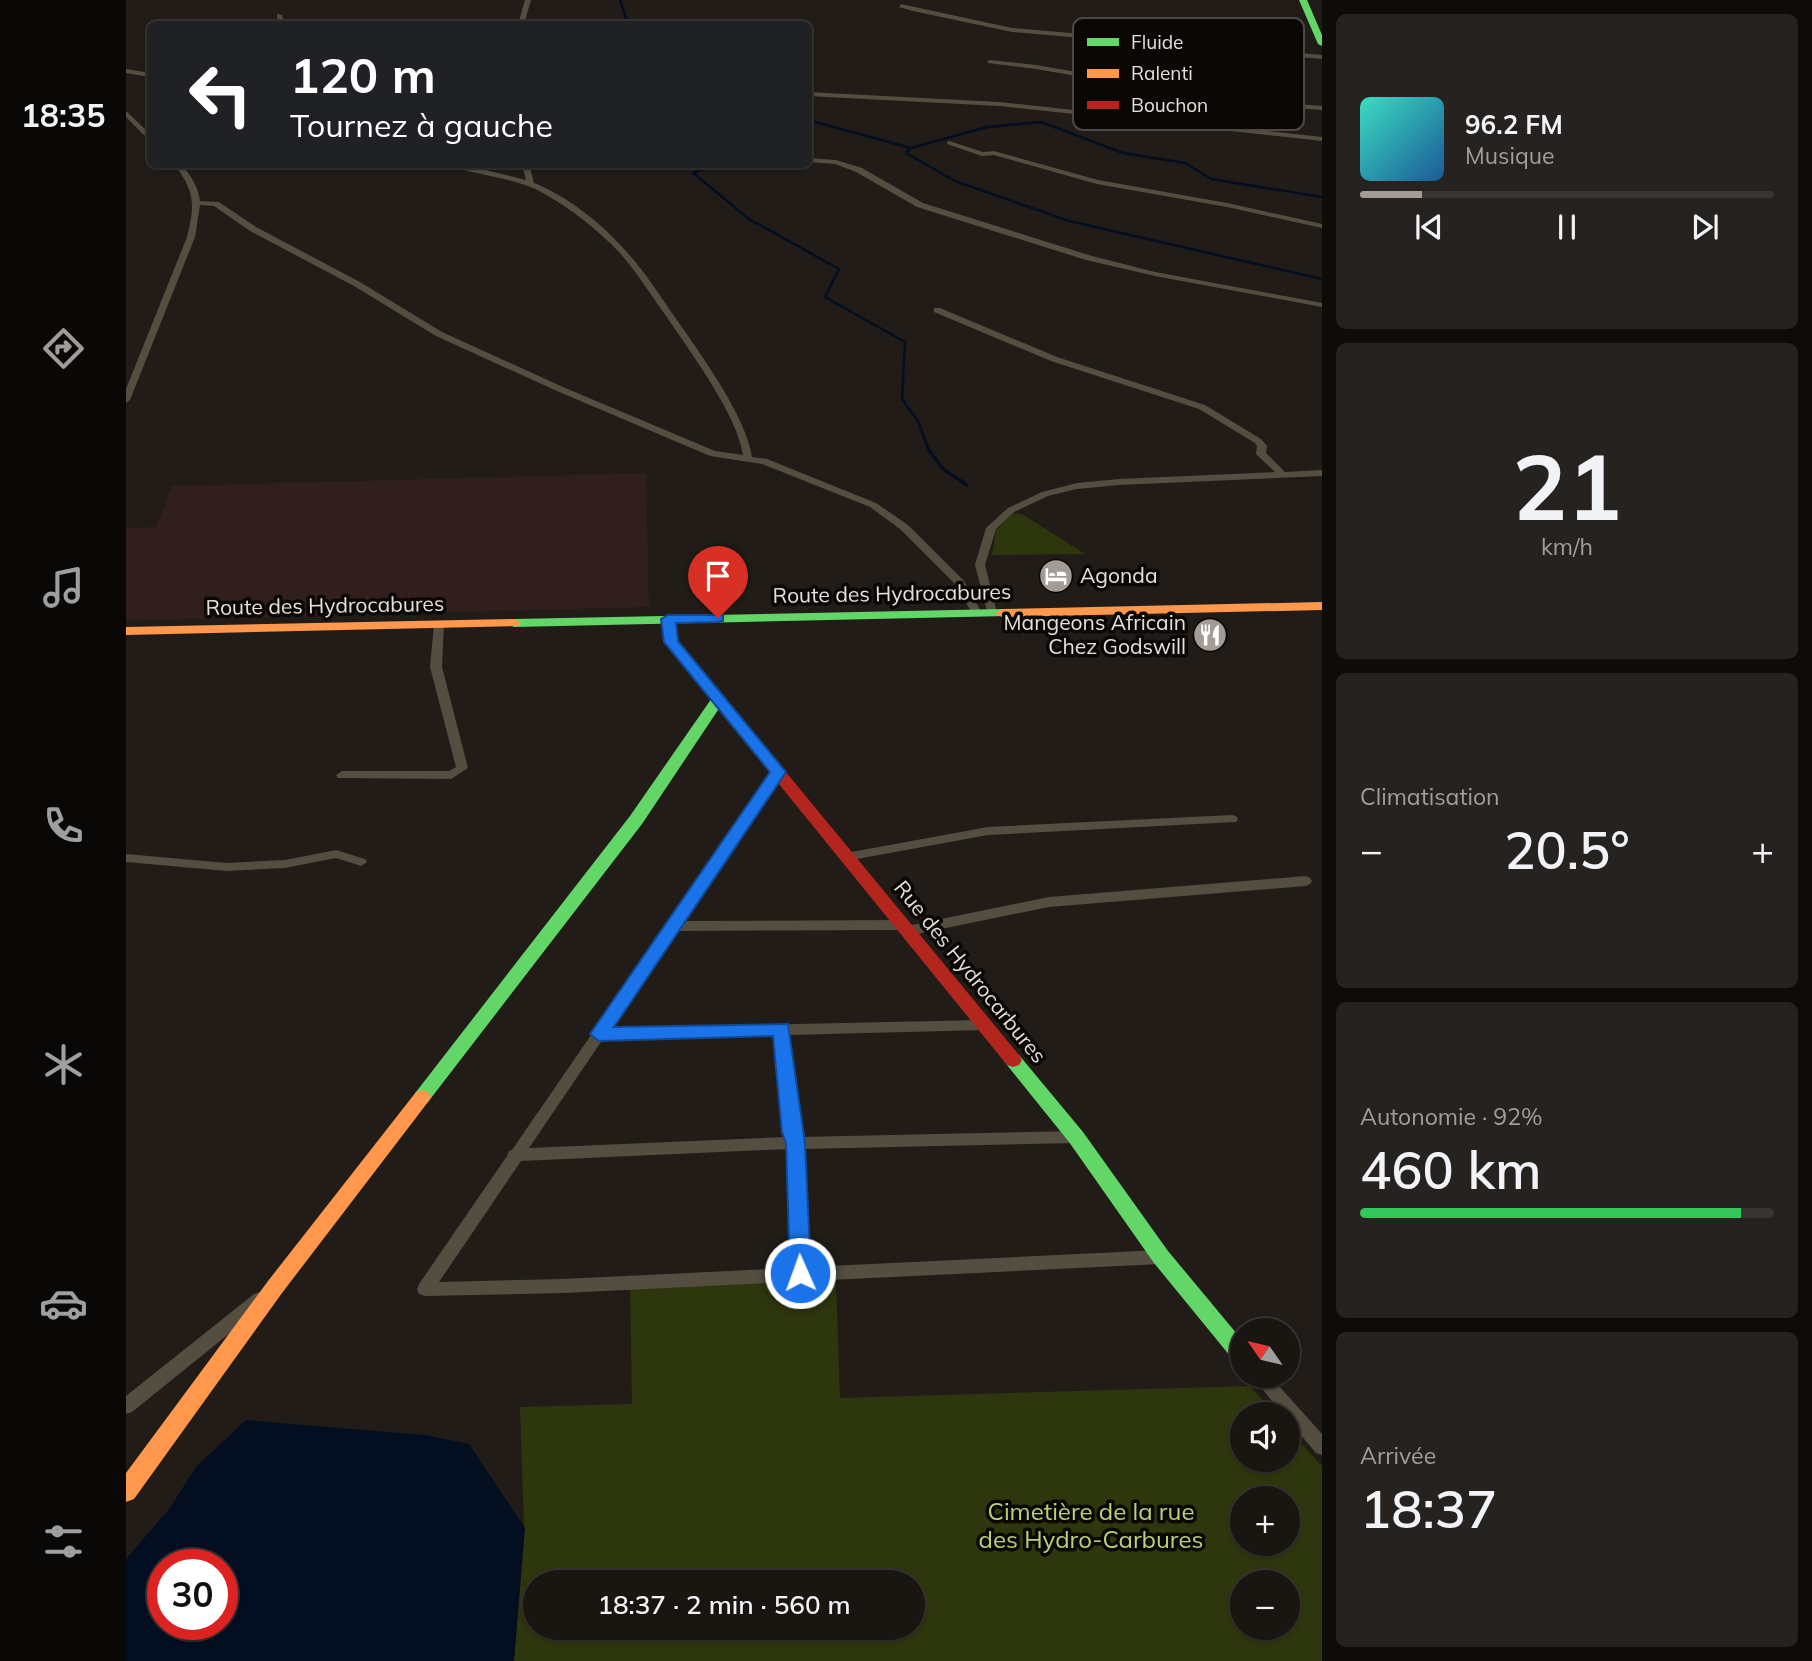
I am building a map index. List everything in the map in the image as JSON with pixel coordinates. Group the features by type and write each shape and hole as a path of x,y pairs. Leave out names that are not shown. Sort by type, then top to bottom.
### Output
{"street":[{"path":"522,21 528,0"},
{"path":"1303,0 1322,44"},
{"path":"901,6 1012,30 1073,35"},
{"path":"279,15 280,21"},
{"path":"1304,55 1322,57"},
{"path":"990,62 1073,73"},
{"path":"126,71 147,74"},
{"path":"812,94 999,104 1073,112"},
{"path":"1304,107 1322,108"},
{"path":"126,113 147,135"},
{"path":"1239,130 1322,139"},
{"path":"949,143 982,155 995,153 1097,182 1227,205 1322,226"},
{"path":"812,160 836,162 896,189 903,197 920,205 1089,258 1322,305"},
{"path":"126,400 191,237 197,203 195,188 180,168"},
{"path":"465,168 531,185 574,211 628,258 721,392 749,447 748,458"},
{"path":"526,168 531,185"},
{"path":"197,203 216,204 253,229 452,339 713,454 764,461 873,505 890,517 960,583 984,613"},
{"path":"937,310 1054,359 1202,407 1258,441 1262,446 1261,454 1282,474"},
{"path":"984,613 981,565 991,528 1011,510 1045,494 1077,485 1322,473"},
{"name":"Route des Hydrocabures","path":"126,631 1322,606"},
{"name":"Rue des Hydrocarbures","path":"668,619 671,642 1076,1137 1161,1257 1230,1340"},
{"path":"342,775 451,775 462,768 436,667 439,624"},
{"path":"126,1491 275,1287 636,820 719,698"},
{"path":"778,772 425,1289 563,1286 1161,1257"},
{"path":"846,856 988,831 1232,819"},
{"path":"126,858 227,867 285,864 336,854 361,862"},
{"path":"673,926 904,928 1049,902 1306,881"},
{"path":"599,1034 982,1025"},
{"path":"782,1029 791,1132 795,1143 800,1273"},
{"path":"514,1155 795,1143 1076,1137"},
{"path":"126,1406 275,1287"},
{"path":"1271,1388 1320,1442"}],"shaded area":[{"path":"646,473 649,607 126,621 126,528 156,527 172,486"}],"green space":[{"path":"1013,513 1022,514 1085,554 992,555 996,530"},
{"name":"Cimetière de la rue des Hydro-Carbures","path":"836,1280 840,1398 1252,1388 1264,1402 1230,1402 1230,1472 1300,1472 1300,1442 1322,1466 1322,1661 514,1661 524,1528 520,1407 632,1404 630,1287"}],"water":[{"path":"246,1420 425,1435 469,1444 525,1528 514,1661 126,1661 126,1559 169,1509 196,1467"}],"waterway":[{"path":"620,0 627,21"},
{"path":"812,121 911,148"},
{"path":"911,148 987,127 1041,122 1123,153 1185,163 1211,179 1322,197"},
{"path":"911,148 906,153 955,181 1069,221 1322,279"},
{"path":"709,168 693,173 749,219 839,269 825,297 905,342 902,399 918,421 929,450"},
{"path":"929,450 943,469 967,485"}],"traffic: fast":[{"path":"1303,0 1322,44"},
{"path":"514,623 1002,613"},
{"path":"422,1097 636,820 719,698"},
{"path":"1013,1060 1076,1137 1161,1257 1230,1340"}],"traffic: slow":[{"path":"1002,613 1322,606"},
{"path":"126,631 514,623"},
{"path":"126,1491 275,1287 422,1097"}],"traffic: jam":[{"path":"668,619 671,642 1013,1060"}],"place":[{"name":"Agonda","path":"1056,576"},
{"name":"Mangeons Africain Chez Godswill","path":"1210,635"}],"route":[{"path":"718,618 668,619 671,642 778,772 599,1034 782,1029 791,1132 795,1143 800,1273"}]}
